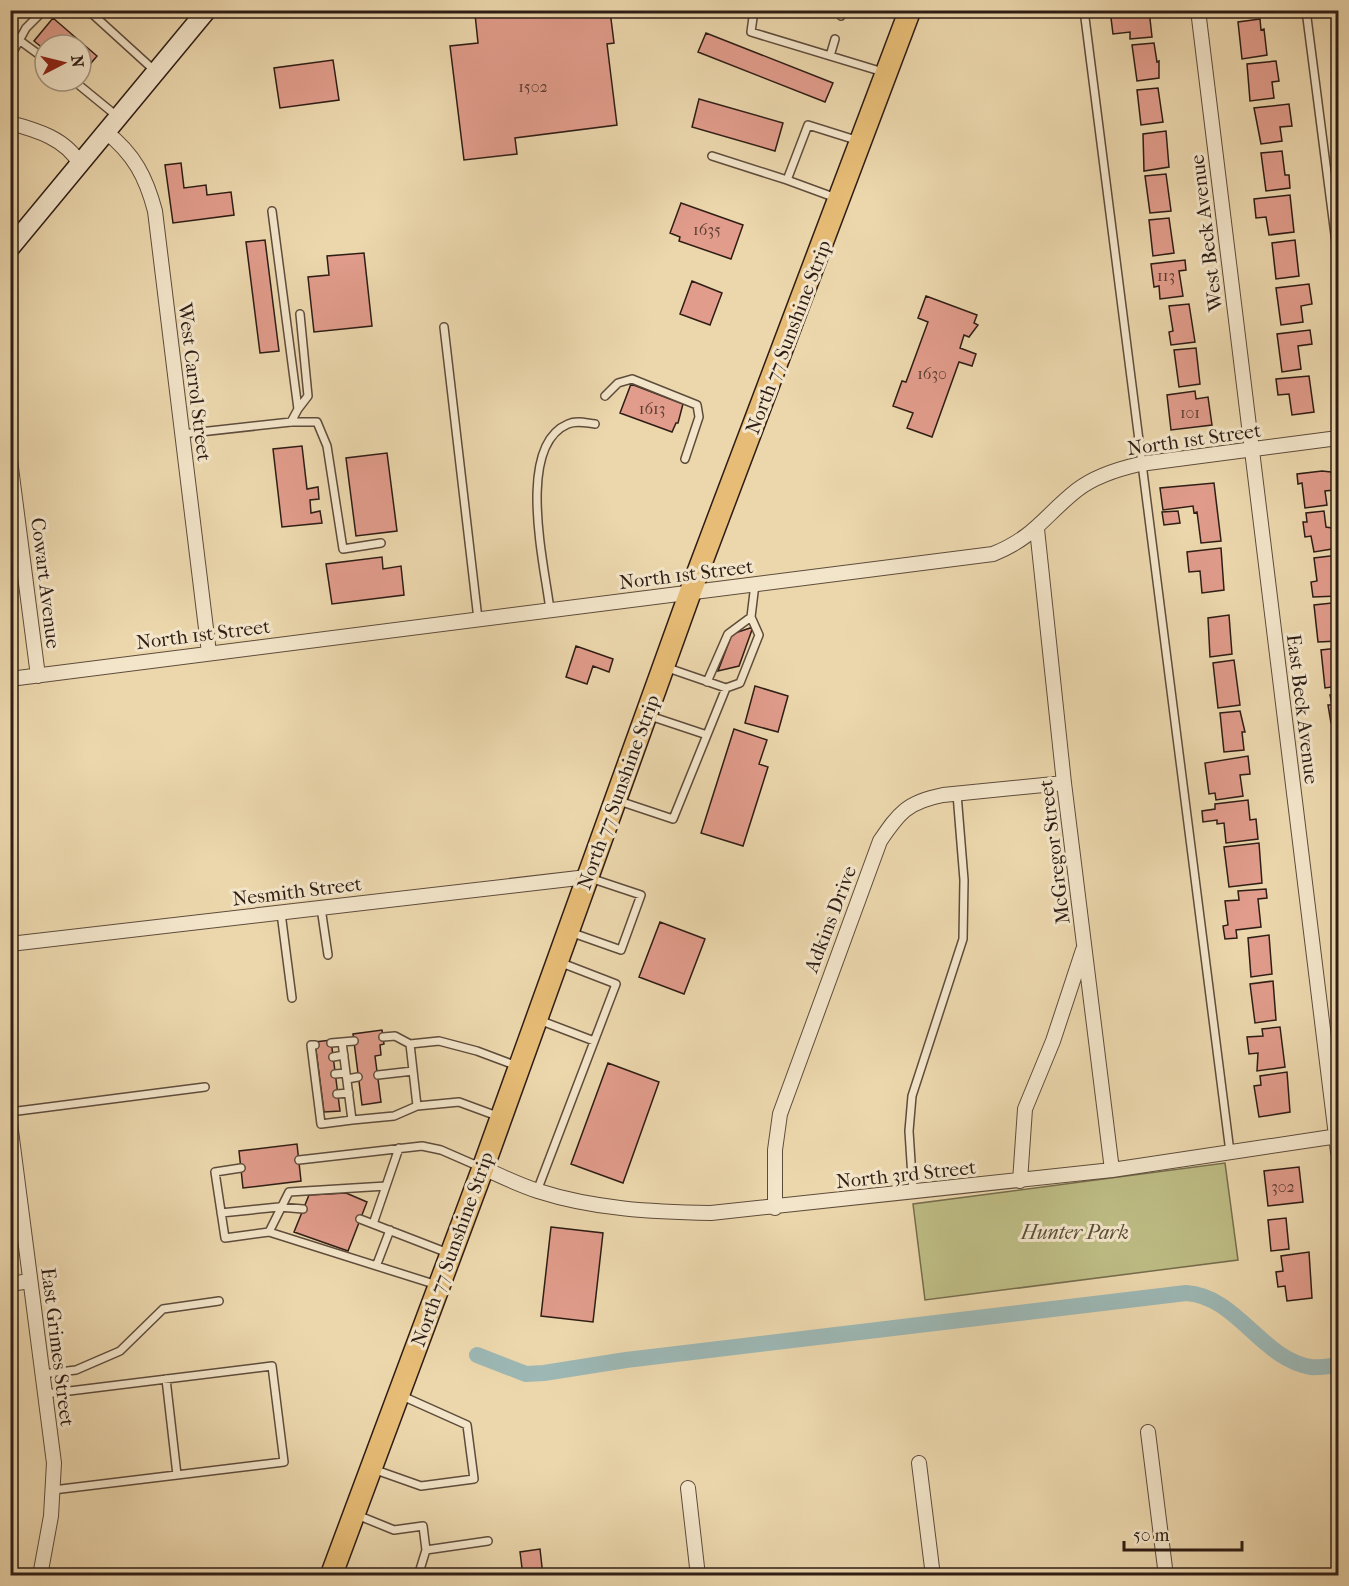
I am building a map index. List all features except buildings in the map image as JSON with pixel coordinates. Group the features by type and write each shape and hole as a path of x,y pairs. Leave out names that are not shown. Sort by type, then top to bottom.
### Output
{"main road":[{"name":"North 77 Sunshine Strip","path":"331,1575 483,1168 690,593 840,199 908,11"}],"street":[{"name":"West Beck Avenue","path":"1198,10 1252,450"},
{"path":"10,248 156,72 200,13"},
{"path":"10,123 39,131 74,154 80,165"},
{"name":"West Carrol Street","path":"106,132 123,146 139,166 155,211 209,652"},
{"name":"North 1st Street","path":"10,679 993,554 1013,546 1037,529 1077,490 1114,470 1140,464 1338,438"},
{"name":"East Beck Avenue","path":"1252,450 1338,1152"},
{"name":"Cowart Avenue","path":"10,459 38,676"},
{"name":"McGregor Street","path":"1037,529 1064,783 1112,1170"},
{"name":"Adkins Drive","path":"775,1209 773,1169 780,1114 880,841 899,812 927,798 1064,783"},
{"name":"Nesmith Street","path":"10,944 588,877"},
{"path":"1020,1181 1024,1109 1053,1041 1084,946"},
{"name":"East Grimes Street","path":"10,1124 12,1154 54,1463 51,1516 40,1575"},
{"name":"North 3rd Street","path":"483,1168 537,1191 593,1204 646,1212 711,1213 775,1209 1112,1170 1337,1136"},
{"path":"10,1284 30,1281"},
{"path":"1148,1432 1166,1575"},
{"path":"919,1464 933,1575"},
{"path":"688,1488 699,1575"}],"lane":[{"path":"10,57 26,28 44,10"},
{"path":"88,10 156,72"},
{"path":"96,17 102,10"},
{"path":"754,10 751,32 887,73"},
{"path":"1084,10 1140,464 1230,1152"},
{"path":"1306,10 1338,258"},
{"path":"830,56 835,39"},
{"path":"19,40 33,50"},
{"path":"89,93 118,117"},
{"path":"787,180 808,125 861,142"},
{"path":"712,156 840,199"},
{"path":"272,211 298,409"},
{"path":"291,422 308,396 300,314"},
{"path":"444,327 478,619"},
{"path":"605,396 618,383 632,379 697,405 699,417 685,459"},
{"path":"182,434 291,422 317,422 327,446 343,549 381,543"},
{"path":"550,610 537,506 538,469 558,430 577,422 595,424"},
{"path":"664,666 726,688 740,683 748,653 759,634 751,617 755,584"},
{"path":"707,682 724,648 728,634 751,617"},
{"path":"615,800 674,819 726,688"},
{"path":"646,715 707,735"},
{"path":"913,1193 909,1131 912,1096 963,939 964,880 957,794"},
{"path":"568,931 621,950 641,895 588,877"},
{"path":"321,908 328,955"},
{"path":"281,913 292,998"},
{"path":"537,1191 616,984 557,962"},
{"path":"536,1019 594,1041"},
{"path":"383,1037 395,1036 410,1044 439,1041 477,1051 519,1067"},
{"path":"331,1043 354,1041"},
{"path":"342,1042 352,1120"},
{"path":"410,1044 417,1106"},
{"path":"315,1045 311,1045 320,1096 321,1124 394,1116 417,1106 459,1102 501,1117"},
{"path":"333,1057 344,1055"},
{"path":"378,1075 413,1071"},
{"path":"335,1074 358,1077"},
{"path":"10,1112 205,1087"},
{"path":"337,1094 349,1093"},
{"path":"299,1160 422,1146 441,1150 483,1168"},
{"path":"374,1224 399,1148"},
{"path":"241,1168 215,1172 225,1238 269,1232 439,1285"},
{"path":"269,1232 279,1207 289,1191 386,1186"},
{"path":"221,1213 279,1207 303,1209"},
{"path":"360,1220 450,1254"},
{"path":"376,1264 390,1230"},
{"path":"42,1374 76,1370 120,1351 163,1309 219,1301"},
{"path":"45,1394 272,1366 284,1462 52,1490"},
{"path":"166,1379 177,1474"},
{"path":"371,1468 421,1486 474,1479 467,1425 398,1395"},
{"path":"354,1514 394,1530 423,1526 426,1550 418,1575"},
{"path":"426,1550 488,1541"}],"green space":[{"name":"Hunter Park","path":"1225,1163 1238,1260 925,1300 913,1204"}],"waterway":[{"path":"477,1355 526,1374 544,1373 626,1360 1186,1293 1204,1297 1220,1305 1263,1341 1293,1362 1311,1367 1338,1365"}]}
